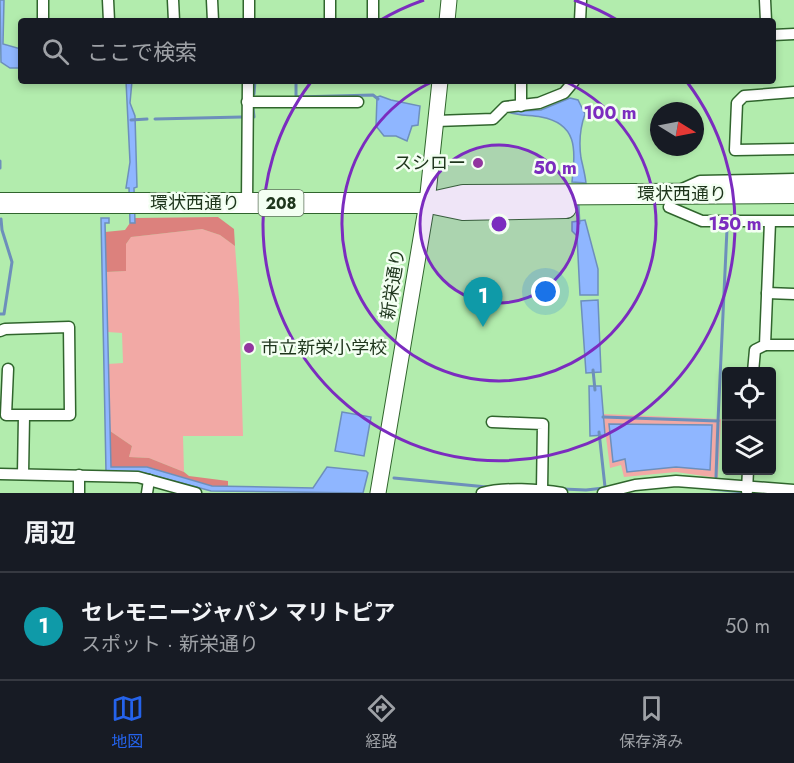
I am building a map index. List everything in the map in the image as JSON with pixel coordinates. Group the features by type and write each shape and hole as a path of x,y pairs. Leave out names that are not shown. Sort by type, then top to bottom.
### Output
{"highway":[{"name":"環状西通り","path":"701,200 794,193"},
{"name":"環状西通り","path":"0,203 427,203 463,195 567,202 701,200 794,205"}],"street":[{"path":"43,0 43,18"},
{"path":"108,0 109,18"},
{"path":"173,0 174,18"},
{"path":"212,0 213,18"},
{"path":"249,0 249,18"},
{"path":"330,0 330,18"},
{"path":"373,0 373,18"},
{"path":"447,18 449,0"},
{"path":"580,18 581,0"},
{"path":"765,0 766,18"},
{"path":"776,35 794,34"},
{"path":"247,203 248,84"},
{"name":"新栄通り","path":"378,493 427,203 440,84"},
{"path":"521,84 521,106"},
{"path":"435,121 493,119 505,107 540,103 564,93 572,84"},
{"path":"794,92 744,96 737,103 735,150 794,149"},
{"path":"247,102 358,102"},
{"path":"794,179 700,181 670,200 702,220 794,221"},
{"path":"765,345 771,222"},
{"path":"767,293 794,294"},
{"path":"0,331 69,327 70,415 6,415 8,369"},
{"path":"753,367 755,350 765,345 794,345"},
{"path":"23,474 24,416"},
{"path":"492,422 543,424 542,485"},
{"path":"0,474 138,477 196,493"},
{"path":"79,475 79,493"},
{"path":"147,493 149,480"},
{"path":"608,492 633,489 664,481 693,489 794,490"},
{"path":"482,493 542,485 561,493"}],"shaded area":[{"path":"218,217 234,229 235,246 220,235 202,229 131,237 126,244 126,271 106,272 105,232 125,230 130,223 135,223 135,218"},
{"path":"202,229 220,235 235,246 243,436 183,436 184,472 149,458 129,457 132,446 110,431 108,364 123,363 122,333 108,332 106,272 126,271 126,244 131,237"},
{"path":"603,414 721,419 718,478 676,472 624,477 621,465 610,468"},
{"path":"110,431 132,446 129,457 149,458 189,476 228,481 228,486 212,486 147,467 111,468"}],"water":[{"path":"0,0 4,0 3,44 18,48 18,68 10,68 1,62"},
{"path":"126,84 132,84 130,103 135,116 137,187 134,188 135,223 130,223 129,188 126,188 130,162"},
{"path":"377,97 420,106 418,125 412,126 407,141 396,136 384,136 376,126"},
{"path":"570,98 578,100 585,114 580,147 586,183 572,182 574,150 568,132 562,126 541,117 508,112 541,110"},
{"path":"101,218 109,218 109,223 105,223 111,467 147,467 212,486 313,488 327,467 366,471 368,473 363,493 211,491 145,473 106,472"},
{"path":"585,220 598,269 598,295 580,295 577,236 572,231 572,222"},
{"path":"598,300 601,372 586,373 581,301"},
{"path":"589,386 601,386 605,435 590,436"},
{"path":"342,412 371,417 364,456 335,451"},
{"path":"609,424 712,425 710,470 676,467 627,472 625,459 613,462"}],"waterway":[{"path":"254,94 255,84"},
{"path":"296,84 296,97 373,95 378,99"},
{"path":"253,108 254,117"},
{"path":"155,119 242,117"},
{"path":"131,120 147,119"},
{"path":"0,161 0,168"},
{"path":"578,203 579,223"},
{"path":"0,314 4,314 12,262 1,219"},
{"path":"718,421 727,229"},
{"path":"593,370 595,390"},
{"path":"603,417 718,421 716,477"},
{"path":"599,432 605,487"},
{"path":"394,478 487,487"},
{"path":"563,489 604,488"},
{"path":"711,489 744,492"}],"place":[{"name":"スシロー","path":"478,163"},
{"name":"セレモニージャパン マリトピア","path":"483,327"},
{"name":"市立新栄小学校","path":"249,348"}]}
